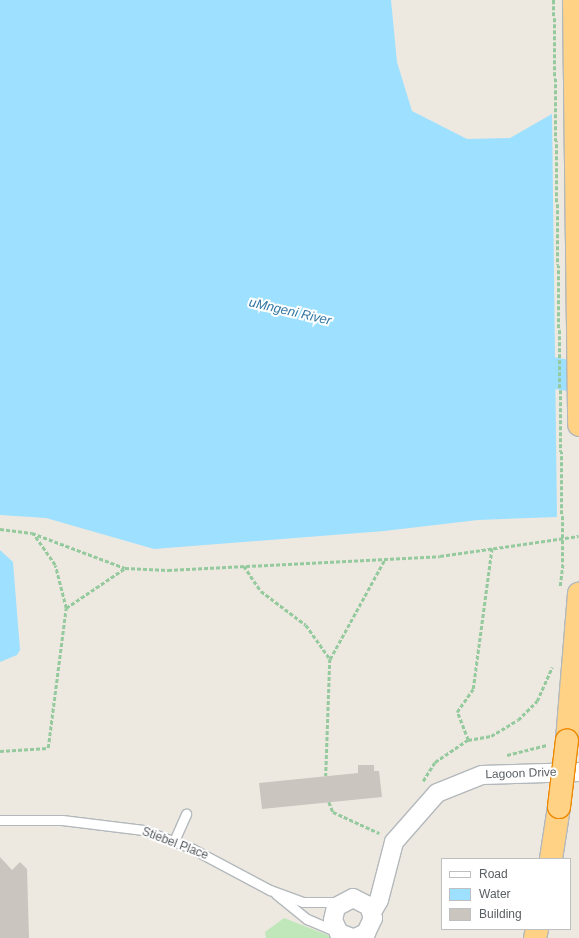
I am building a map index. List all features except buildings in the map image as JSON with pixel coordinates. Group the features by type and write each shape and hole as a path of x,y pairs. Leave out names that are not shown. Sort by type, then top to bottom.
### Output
{"highway":[{"path":"574,0 579,425"},
{"path":"551,858 567,740 569,593"}],"street":[{"name":"Lagoon Drive","path":"373,915 379,900 394,842 423,806 437,793 466,779 499,773 579,772"},
{"path":"373,915 366,933 349,936 333,914 341,902 359,899 373,915 378,938"}],"lane":[{"path":"174,841 186,814"},
{"name":"Stiebel Place","path":"0,820 103,824 143,830 174,841 270,890 311,904 341,902"},
{"name":"Stiebel Place","path":"270,890 307,919 349,936"}],"path":[{"path":"554,0 563,563 569,593"},
{"path":"0,529 32,533 125,568 244,566 440,556 492,547 579,536"},
{"path":"0,752 48,748 66,608 55,565 32,533"},
{"path":"468,740 457,712 474,689 492,547"},
{"path":"326,776 330,659 385,559"},
{"path":"244,566 261,591 306,625 330,659"},
{"path":"66,608 125,568"},
{"path":"421,783 435,762 468,740 491,736 518,720 537,701 554,664"},
{"path":"329,802 333,812 394,842"}],"green space":[{"path":"284,918 335,938 266,938 265,932"}],"water":[{"path":"0,0 391,0 397,62 412,111 467,139 510,138 552,114 557,517 478,520 384,531 154,549 46,518 0,515"},
{"path":"0,550 13,562 20,650 17,655 0,662"}],"waterway":[{"name":"uMngeni River","path":"513,365 579,377"}]}
